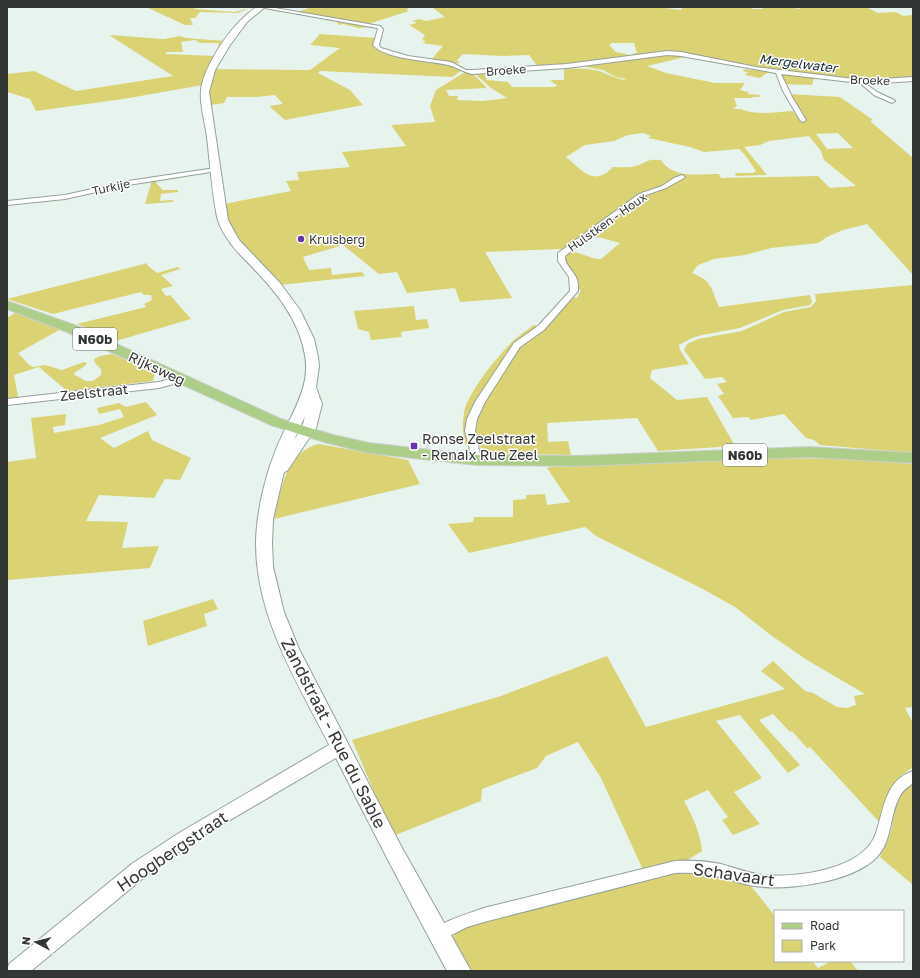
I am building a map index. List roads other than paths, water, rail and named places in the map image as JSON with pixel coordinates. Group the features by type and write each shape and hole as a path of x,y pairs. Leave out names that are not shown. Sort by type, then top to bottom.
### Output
{"main road":[{"path":"261,7 251,13 241,25 212,66 207,80 206,99 215,170 220,208 223,220 230,236 281,292 294,310 304,329 312,356 310,385"},
{"name":"Rijksweg","path":"7,305 72,329 276,422 307,432"},
{"name":"Zandstraat - Rue du Sable","path":"310,385 307,400 292,427 280,457 265,519 264,543 269,590 275,612 290,649 438,935 459,971"},
{"name":"Zandstraat - Rue du Sable","path":"274,481 307,432 313,417 315,404 310,385"},
{"name":"N60b","path":"307,432 329,439 369,448 476,460 576,461 809,452 913,458"}],"street":[{"name":"Broeke","path":"261,7 378,27 381,29 376,45 379,49 407,57 451,64 467,72 557,67 667,52 746,68 862,82 880,82 913,78"},
{"path":"778,72 790,100 804,120"},
{"path":"862,82 865,86 886,100 892,101"},
{"name":"Turkije","path":"7,203 65,197 128,183 215,170"},
{"name":"Hulstken - Houx","path":"476,460 470,431 472,419 480,402 517,345 541,328 574,291 572,274 561,261 561,255 641,195 664,187 682,177"},
{"name":"Zeelstraat","path":"7,402 158,385 181,379"},
{"name":"Hoogbergstraat","path":"16,971 140,869 178,842 340,747"},
{"name":"Schavaart","path":"438,935 463,922 484,914 675,867 697,866 710,868 749,879 772,881 823,875 849,868 862,861 877,846 884,832 895,791 913,776"}],"place":[{"name":"Kruisberg","path":"301,239"},
{"name":"Ronse Zeelstraat - Renaix Rue Zeel","path":"414,446"}],"water label":[{"name":"Mergelwater","path":"798,63"}]}
